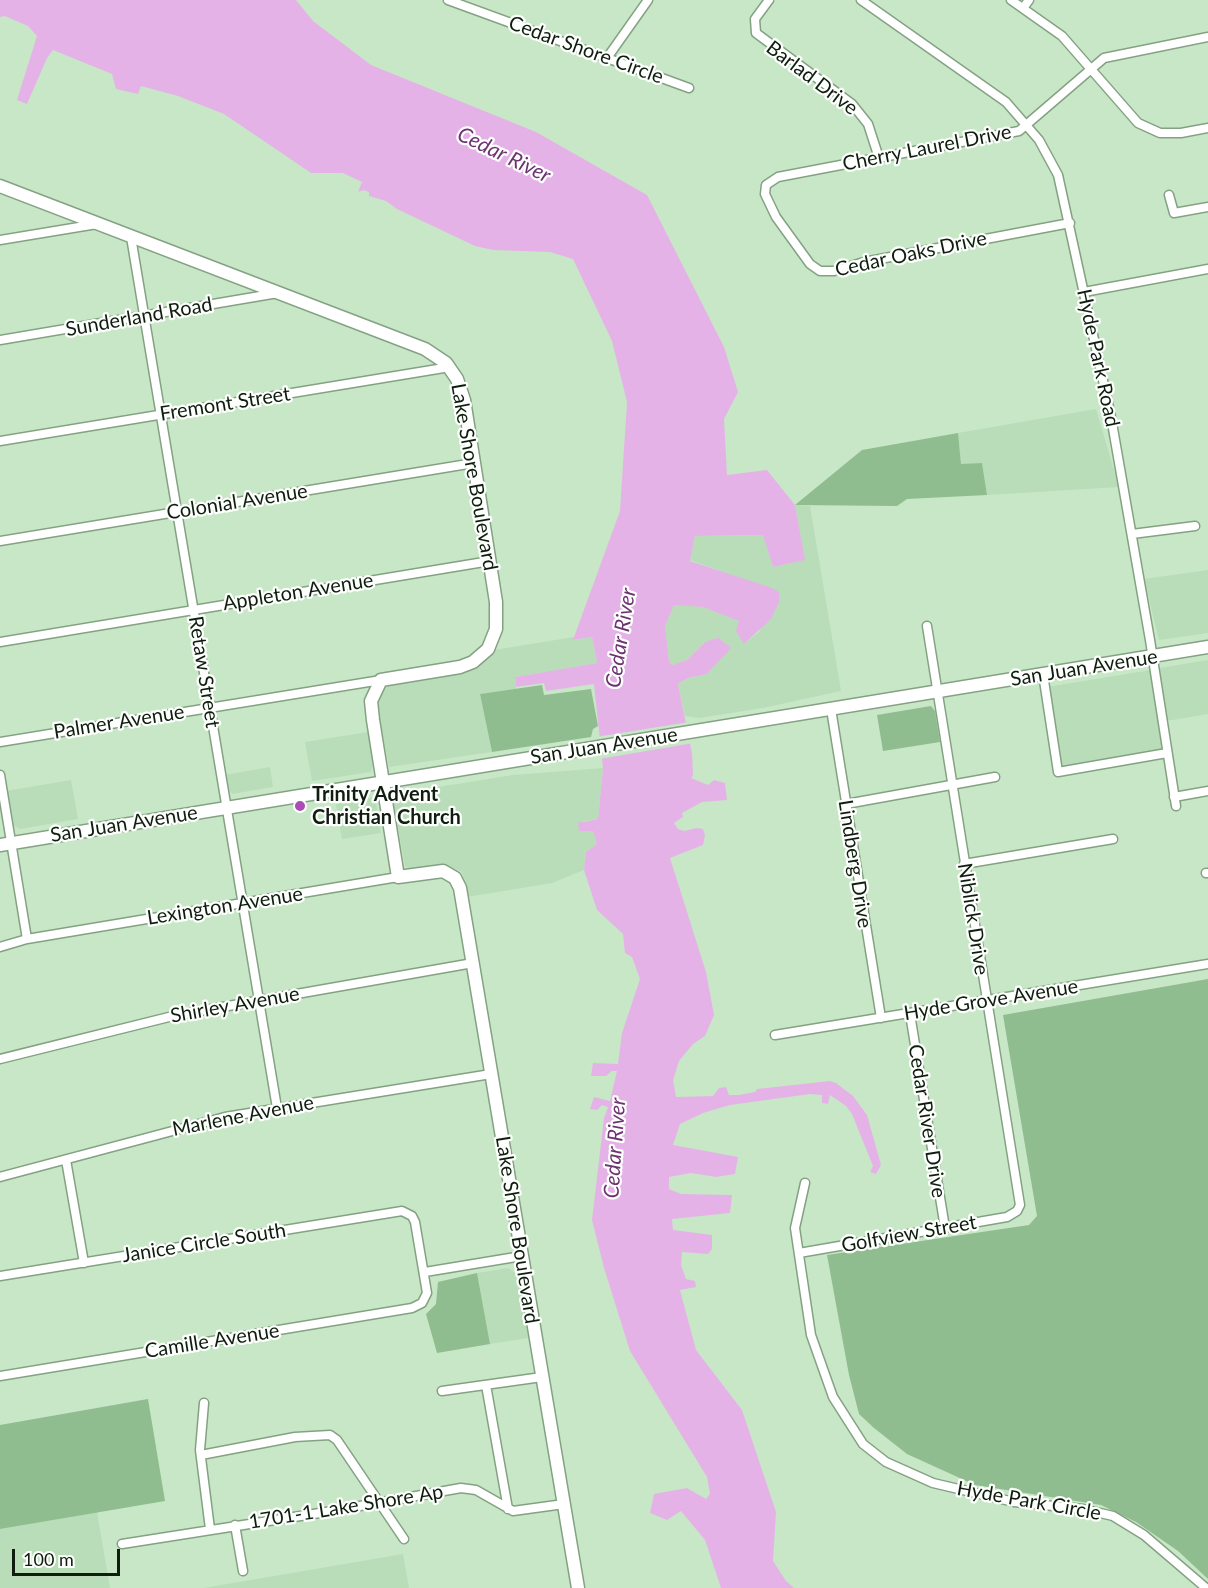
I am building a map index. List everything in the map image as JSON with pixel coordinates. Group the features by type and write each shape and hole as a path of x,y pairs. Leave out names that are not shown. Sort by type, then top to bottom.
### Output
{"street":[{"name":"Cedar Shore Circle","path":"449,0 689,88"},
{"path":"606,58 648,0"},
{"name":"Barlad Drive","path":"769,0 756,20 756,33 852,104 868,124 879,158"},
{"name":"Hyde Park Road","path":"861,0 991,89 1028,124 1050,157 1058,175 1111,417 1153,656 1175,802 1208,791"},
{"path":"1011,0 1062,36 1092,69 1129,116 1148,129 1171,134 1208,128"},
{"path":"1023,8 1029,0"},
{"name":"Cherry Laurel Drive","path":"766,185 777,177 1019,131 1092,69 1111,56 1208,37"},
{"name":"Cedar Oaks Drive","path":"766,185 765,194 776,217 810,264 820,271 834,271 864,262 1070,223"},
{"name":"Lake Shore Boulevard","path":"0,186 424,349 450,367 464,400 490,561 497,618 494,640 488,649 473,662 459,667 381,680"},
{"path":"1169,195 1173,213 1208,207"},
{"path":"0,240 97,224"},
{"name":"Retaw Street","path":"131,237 277,1108"},
{"path":"1084,292 1208,269"},
{"name":"Sunderland Road","path":"0,340 279,293"},
{"name":"Fremont Street","path":"0,441 450,367"},
{"name":"Colonial Avenue","path":"0,541 474,463"},
{"path":"1131,534 1195,526"},
{"name":"Appleton Avenue","path":"0,642 490,561"},
{"name":"Niblick Drive","path":"927,626 951,787 1020,1205 1017,1211"},
{"name":"San Juan Avenue","path":"5,844 1208,647"},
{"path":"1043,674 1058,772 1167,753"},
{"path":"381,680 372,701 398,877"},
{"name":"Palmer Avenue","path":"0,742 381,680"},
{"name":"Lindberg Drive","path":"831,709 881,1018"},
{"path":"0,775 5,844 27,939"},
{"path":"846,804 951,787 995,777"},
{"path":"964,864 1113,839"},
{"name":"Lexington Avenue","path":"0,947 27,939 398,877 437,871 451,875"},
{"name":"Lake Shore Boulevard","path":"451,875 460,888 578,1588"},
{"name":"Shirley Avenue","path":"0,1059 113,1029 259,1000 472,963"},
{"name":"Hyde Grove Avenue","path":"775,1035 1208,964"},
{"name":"Cedar River Drive","path":"910,1014 945,1228"},
{"name":"Marlene Avenue","path":"0,1177 193,1124 277,1108 491,1074"},
{"path":"66,1160 84,1263"},
{"name":"Hyde Park Circle","path":"805,1183 795,1228 809,1324 817,1357 844,1418 870,1451 911,1476 933,1484 1014,1502 1083,1509 1113,1516 1144,1535 1206,1588"},
{"name":"Janice Circle South","path":"0,1276 396,1211 408,1212 415,1222 425,1272"},
{"name":"Golfview Street","path":"799,1254 1007,1217 1017,1211"},
{"path":"425,1272 522,1256"},
{"name":"Camille Avenue","path":"0,1376 401,1310 422,1303 427,1293 425,1272"},
{"path":"442,1391 542,1377"},
{"path":"486,1385 508,1509"},
{"path":"204,1403 200,1434 210,1529"},
{"path":"201,1455 295,1437 330,1435 338,1440 404,1539"},
{"name":"1701-1 Lake Shore Ap","path":"122,1544 469,1487 508,1509 523,1512 564,1504"},
{"path":"235,1525 243,1571"}],"shaded area":[{"path":"1096,409 1119,487 987,495 982,463 961,465 958,433"},
{"path":"958,433 961,464 982,463 987,495 907,499 897,506 795,505 862,450"},
{"path":"795,505 810,506 841,691 763,708 699,718 685,716 678,684 688,678 707,674 723,654 704,643 687,660 672,665 669,661 665,626 674,604 703,607 740,621 745,643 759,632 779,592 690,560 695,536 764,535 773,567 804,560"},
{"path":"1208,570 1208,633 1159,640 1144,579"},
{"path":"574,637 574,640 592,637 597,663 515,677 516,689 480,694 492,752 389,767 376,700 381,690 393,683 476,667 494,650"},
{"path":"1208,660 1208,714 1166,721 1160,668"},
{"path":"1151,670 1163,751 1061,768 1047,687"},
{"path":"542,685 544,695 591,689 598,726 593,729 591,737 492,752 480,694"},
{"path":"931,706 935,711 940,742 883,751 877,715"},
{"path":"368,732 373,764 371,772 312,781 305,742"},
{"path":"270,767 273,787 232,794 225,784 224,775"},
{"path":"603,768 598,819 583,821 593,831 597,844 586,852 584,870 552,883 467,897 462,872 451,867 412,871 405,866 394,794 513,775"},
{"path":"71,780 78,819 20,829 12,825 6,791"},
{"path":"375,797 381,833 342,839 336,804"},
{"path":"1208,979 1208,1579 1178,1551 1136,1522 1101,1505 975,1485 907,1454 874,1428 859,1414 849,1375 827,1255 1029,1225 1037,1216 1003,1015"},
{"path":"508,1268 517,1274 528,1338 490,1344 477,1273"},
{"path":"477,1273 490,1344 437,1353 426,1314 436,1304 438,1282"},
{"path":"148,1399 165,1501 0,1529 0,1425"},
{"path":"97,1512 110,1588 0,1588 0,1529"},
{"path":"403,1554 409,1588 204,1588"}],"water":[{"name":"Cedar River","path":"0,0 296,0 313,21 371,65 536,132 647,195 724,347 738,392 724,419 727,475 767,470 795,505 805,560 773,567 763,535 695,536 690,561 772,588 779,592 779,602 771,619 744,644 736,631 739,621 703,607 674,605 665,626 669,661 672,665 687,660 704,643 713,639 719,638 731,648 707,674 688,678 678,684 692,753 693,776 691,778 708,785 714,780 725,783 727,800 702,802 682,813 683,817 674,823 678,829 684,831 703,829 705,835 703,845 670,858 706,972 714,1015 705,1036 693,1044 679,1061 673,1080 676,1097 713,1096 719,1088 726,1087 729,1095 739,1095 755,1092 757,1089 830,1081 853,1096 867,1115 881,1165 876,1174 870,1172 873,1166 852,1114 846,1106 830,1095 828,1104 822,1103 822,1095 810,1094 730,1105 703,1113 680,1124 673,1145 738,1157 735,1174 716,1177 691,1173 669,1177 669,1189 681,1194 732,1195 730,1213 672,1219 673,1230 712,1235 712,1249 708,1254 682,1252 681,1265 686,1279 695,1281 696,1287 680,1290 696,1350 742,1410 776,1512 773,1561 786,1581 794,1588 721,1588 705,1540 681,1511 667,1520 650,1513 654,1494 687,1488 706,1499 710,1494 707,1477 630,1351 604,1268 592,1220 604,1118 608,1107 602,1105 597,1110 590,1109 594,1097 610,1101 617,1071 612,1071 606,1076 591,1076 593,1063 618,1064 622,1033 640,979 632,957 625,953 623,934 597,910 584,870 586,852 597,844 593,831 579,831 578,823 598,819 603,768 594,684 546,691 544,683 516,687 515,677 597,663 592,637 573,640 620,511 627,402 612,341 573,259 550,252 493,250 475,246 397,209 386,201 369,196 369,192 364,190 358,192 362,182 343,173 311,173 224,114 178,96 141,86 138,94 116,89 112,74 53,50 47,58 27,104 17,100 37,36 28,26 5,16 0,17"}],"pier":[{"path":"689,722 693,743 599,759 596,737"}],"place":[{"name":"Trinity Advent Christian Church","path":"300,806"}]}
